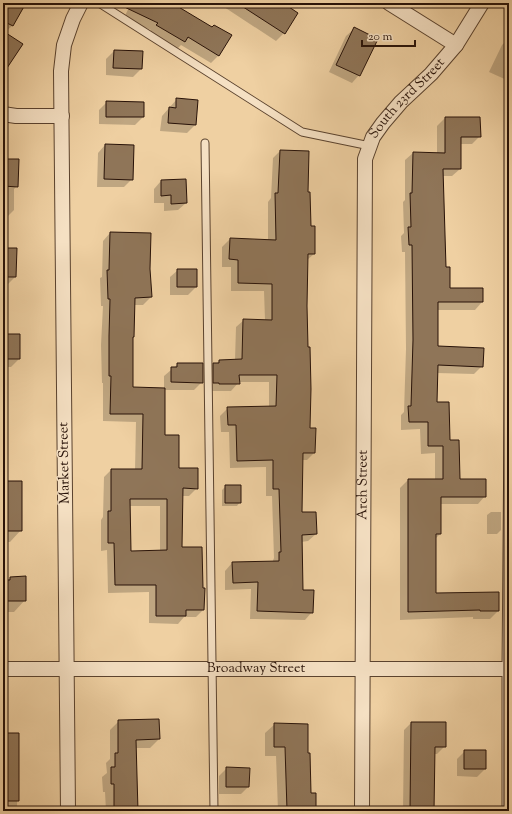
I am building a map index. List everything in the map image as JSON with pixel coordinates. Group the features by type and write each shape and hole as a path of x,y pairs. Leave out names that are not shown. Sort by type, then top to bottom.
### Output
{"street":[{"name":"Market Street","path":"68,811 61,71 64,45 73,19 81,3"},
{"path":"389,3 456,45"},
{"name":"South 23rd Street","path":"368,152 373,137 383,123 401,102 431,74 456,45 482,3"},
{"path":"3,114 16,116 62,116"},
{"name":"Arch Street","path":"362,811 362,668 368,152"},
{"name":"Broadway Street","path":"3,669 507,669"}],"lane":[{"path":"99,3 302,132 368,152"},
{"path":"205,143 214,811"},
{"path":"506,811 509,310"}],"building":[{"path":"10,3 26,3 13,26 3,21 3,16"},
{"path":"116,3 172,3 212,27 214,25 232,35 219,56 188,37 185,42 156,25 158,23"},
{"path":"237,3 283,3 298,13 285,34"},
{"path":"354,27 378,39 360,76 336,65"},
{"path":"3,31 23,44 3,74"},
{"path":"114,50 143,51 142,69 113,68"},
{"path":"176,98 198,100 196,125 168,123 169,107 176,108"},
{"path":"106,101 144,102 144,117 106,117"},
{"path":"445,117 480,117 481,137 461,137 461,169 443,169 446,267 450,267 450,288 483,288 483,302 438,302 438,346 484,348 483,367 438,365 437,402 449,402 450,440 459,440 460,479 486,479 486,497 441,497 441,534 436,534 436,593 499,592 499,611 480,610 408,612 408,479 443,479 443,446 428,446 428,422 409,422 408,406 411,406 413,340 412,245 409,245 408,227 411,227 410,193 412,193 413,152 445,153"},
{"path":"105,144 134,145 133,180 104,179"},
{"path":"280,150 309,151 308,192 310,192 311,226 315,226 315,254 308,254 307,306 308,347 310,347 310,428 316,428 315,453 303,453 302,512 316,512 317,534 302,535 303,590 314,590 313,613 257,611 258,582 233,583 232,562 279,561 279,552 281,552 279,489 273,489 273,460 237,461 236,425 228,425 227,407 276,406 277,375 239,375 240,384 213,383 213,363 219,363 219,360 242,359 243,319 272,320 272,284 238,283 238,260 229,259 230,238 276,240 275,193 278,193"},
{"path":"3,159 19,159 18,187 3,186"},
{"path":"186,179 187,203 171,204 171,195 161,196 161,180"},
{"path":"110,232 151,233 150,269 152,297 135,298 133,387 165,388 165,435 179,435 179,468 198,468 198,489 183,488 182,547 202,547 203,588 205,588 204,610 186,610 186,616 156,616 156,585 115,585 114,543 108,543 108,511 111,511 111,469 142,469 143,414 110,414 110,299 108,299 107,270 109,270","holes":["130,499 167,499 167,550 131,551"]},
{"path":"3,248 17,248 16,277 3,277"},
{"path":"177,269 197,269 197,287 177,287"},
{"path":"3,334 20,334 20,359 3,359"},
{"path":"177,363 203,363 203,383 171,382 171,367 177,367"},
{"path":"3,481 22,481 22,531 3,531"},
{"path":"225,485 241,485 241,503 225,503"},
{"path":"26,576 26,601 3,601 3,580 10,580 10,577"},
{"path":"159,719 160,739 136,740 138,811 114,811 114,784 111,784 111,767 115,767 115,753 118,753 118,720"},
{"path":"411,722 446,722 446,747 435,747 434,811 410,811"},
{"path":"274,723 308,724 308,753 310,753 311,793 316,793 316,811 287,810 285,747 274,747"},
{"path":"3,733 19,733 19,801 3,801"},
{"path":"464,750 486,750 486,769 464,769"},
{"path":"226,767 250,768 249,787 226,787"}]}
